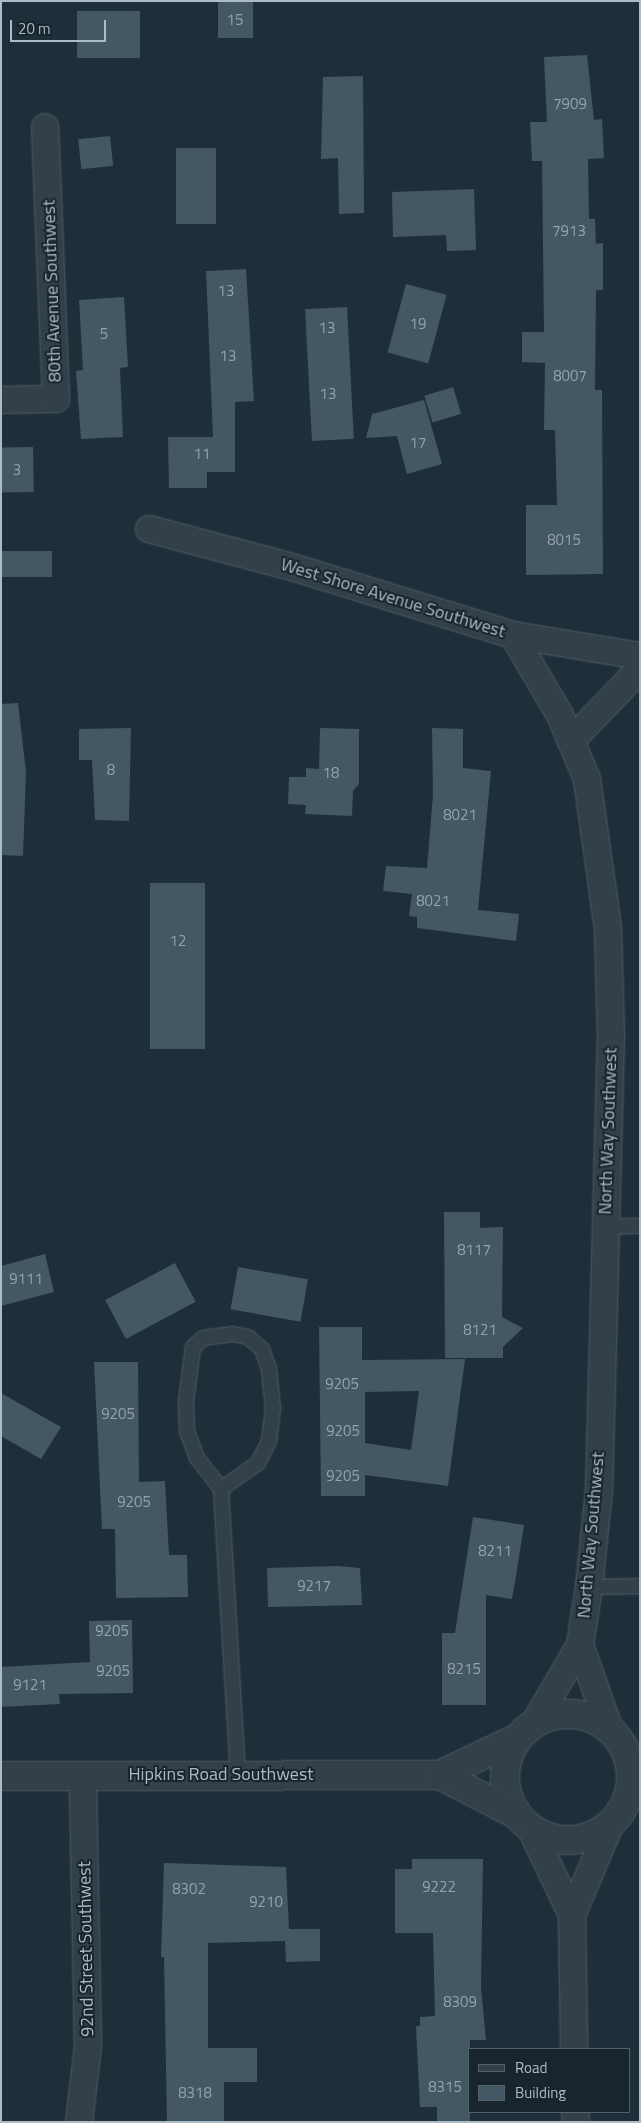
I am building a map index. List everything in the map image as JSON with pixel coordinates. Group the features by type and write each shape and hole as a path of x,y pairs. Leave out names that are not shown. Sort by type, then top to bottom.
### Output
{"street":[{"name":"80th Avenue Southwest","path":"1,400 56,399 45,128"},
{"name":"West Shore Avenue Southwest","path":"149,530 292,567 513,635 640,656"},
{"name":"North Way Southwest","path":"513,635 571,741 587,779 608,928 611,1034 599,1490 589,1587 580,1645 526,1731"},
{"path":"571,741 640,668"},
{"name":"North Way Southwest","path":"580,1645 624,1742"},
{"path":"524,1822 550,1839 572,1841 592,1837 610,1825 634,1797 624,1742 593,1719 573,1714 526,1731 504,1776 524,1822 572,1915"},
{"name":"Hipkins Road Southwest","path":"1,1776 238,1772 440,1775 526,1731"},
{"name":"92nd Street Southwest","path":"79,2122 88,2047 83,1775"},
{"name":"Hipkins Road Southwest","path":"440,1775 524,1822"},
{"path":"574,2048 572,1915 610,1825"}],"lane":[{"path":"605,1227 640,1226"},
{"path":"221,1489 258,1464 269,1440 273,1408 269,1369 262,1349 248,1337 232,1334 203,1338 193,1347 186,1402 187,1431 197,1458 221,1489 238,1772"},
{"path":"589,1587 640,1586"}],"building":[{"path":"218,1 253,1 253,38 218,38"},
{"path":"77,11 140,11 140,58 77,58"},
{"path":"587,55 594,120 602,119 604,158 588,159 589,219 595,219 596,244 603,243 603,290 596,290 595,390 602,390 603,574 526,575 526,505 557,505 555,430 544,430 545,363 522,362 522,332 544,332 542,161 532,161 530,122 547,122 544,57"},
{"path":"363,76 364,213 339,214 338,158 321,159 323,77"},
{"path":"110,136 113,166 81,169 78,139"},
{"path":"176,148 216,148 216,224 176,224"},
{"path":"474,189 476,250 447,251 446,235 393,237 392,192"},
{"path":"246,269 254,401 235,402 235,472 207,472 207,488 169,488 168,437 213,437 206,271"},
{"path":"406,284 447,295 428,363 388,353"},
{"path":"124,297 128,367 120,368 123,437 81,439 76,371 83,370 79,300"},
{"path":"347,307 354,439 312,441 305,309"},
{"path":"453,387 461,414 432,423 424,396"},
{"path":"424,400 442,464 407,474 397,436 366,438 372,414"},
{"path":"33,447 34,492 2,493 1,448"},
{"path":"1,551 52,551 52,577 1,577"},
{"path":"18,703 26,772 23,856 1,855 1,704"},
{"path":"131,728 129,821 95,820 92,760 79,760 79,729"},
{"path":"320,728 359,729 359,784 353,791 352,816 305,814 306,805 288,804 289,777 306,777 306,768 319,769"},
{"path":"432,728 463,729 463,768 491,771 478,910 519,914 516,941 417,928 417,917 409,916 412,894 383,891 386,866 427,868 433,795"},
{"path":"150,883 205,883 205,1049 150,1049"},
{"path":"444,1212 480,1212 480,1228 503,1227 502,1317 523,1328 503,1347 503,1358 445,1358"},
{"path":"45,1254 54,1292 1,1306 1,1266"},
{"path":"175,1263 196,1302 126,1339 105,1300"},
{"path":"238,1267 308,1279 300,1322 231,1309"},
{"path":"319,1327 362,1327 362,1360 465,1359 448,1486 365,1475 365,1496 321,1496","holes":["419,1391 411,1450 365,1443 365,1392"]},
{"path":"94,1362 138,1362 139,1482 165,1481 169,1555 187,1555 188,1597 116,1598 115,1529 102,1529"},
{"path":"1,1393 61,1427 41,1459 1,1436"},
{"path":"473,1517 524,1525 516,1576 512,1599 486,1595 486,1705 442,1705 442,1633 455,1633"},
{"path":"338,1566 360,1568 362,1605 268,1607 267,1568"},
{"path":"132,1620 133,1693 59,1694 60,1704 1,1707 1,1667 90,1662 89,1621"},
{"path":"412,1859 483,1859 481,1987 486,2040 470,2040 470,2048 468,2048 468,2113 470,2113 470,2122 437,2122 437,2107 420,2107 416,2026 420,2026 420,2017 435,2016 433,1933 395,1933 395,1869 412,1869"},
{"path":"164,1863 286,1867 289,1929 320,1929 320,1961 286,1962 285,1941 208,1943 208,2048 257,2048 257,2082 224,2082 224,2122 167,2122 164,1957 161,1957"}]}
